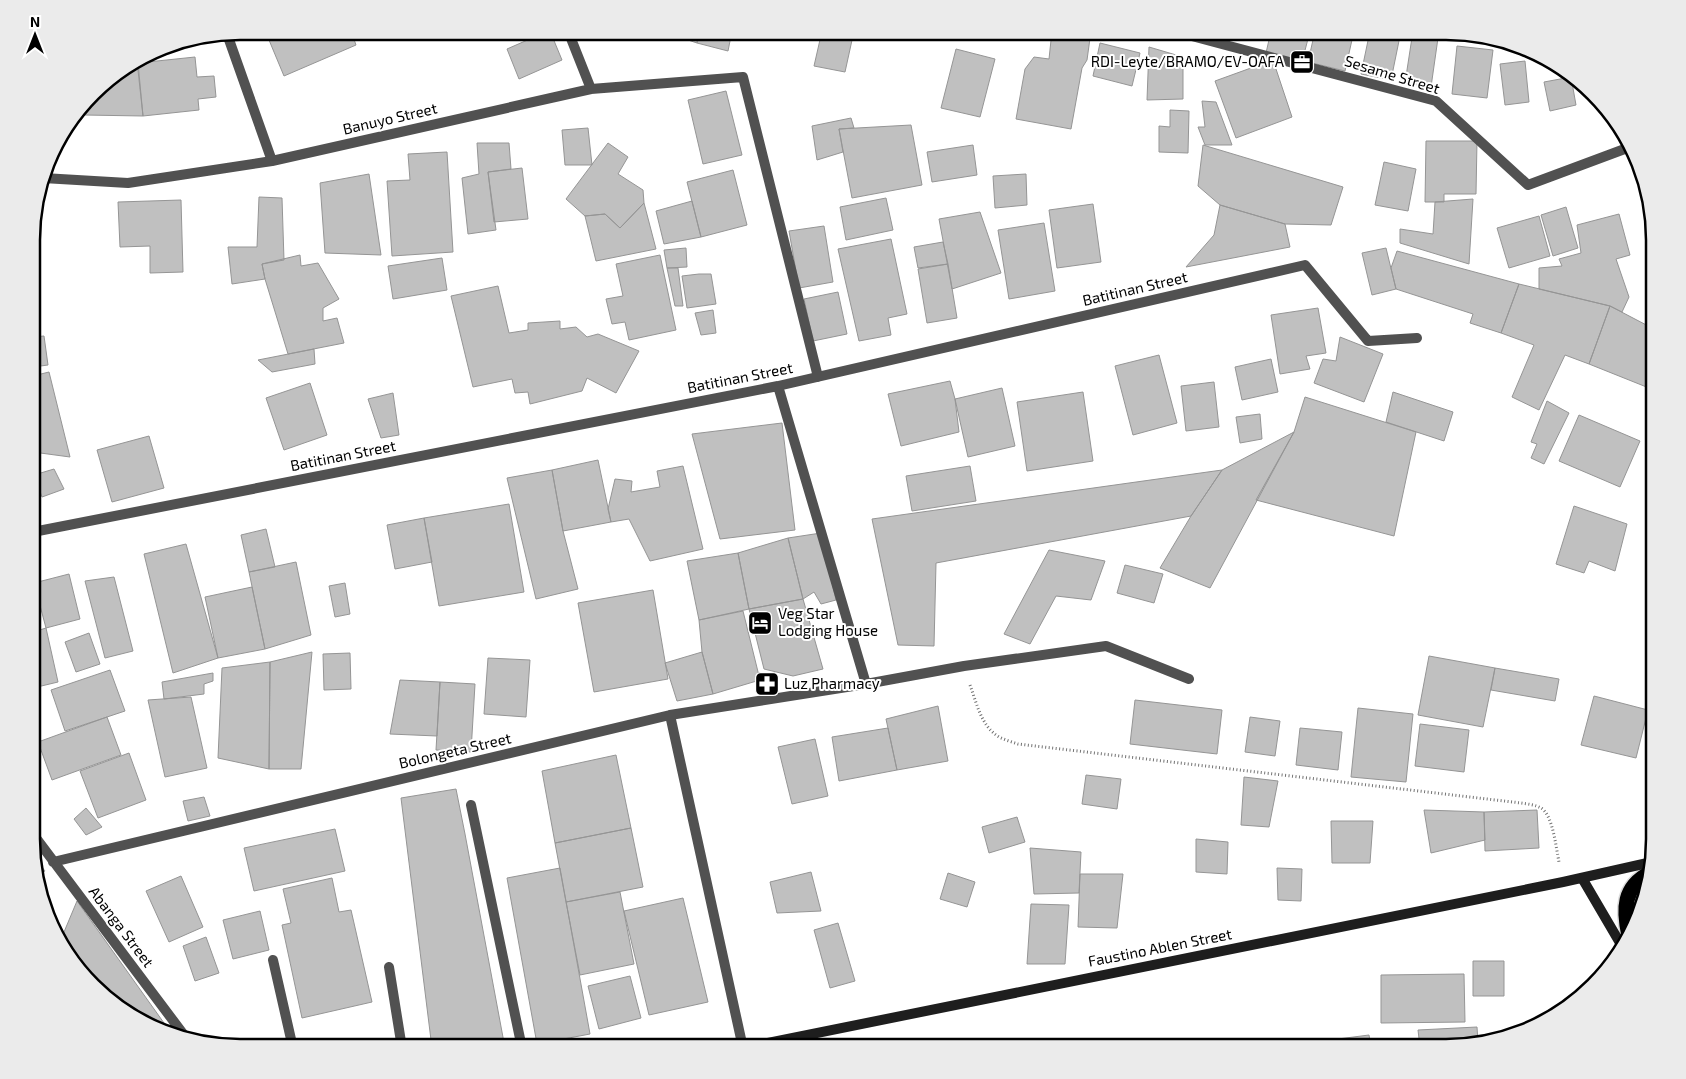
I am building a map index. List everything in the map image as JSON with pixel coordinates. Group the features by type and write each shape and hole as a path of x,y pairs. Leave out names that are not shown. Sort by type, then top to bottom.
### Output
{"highway":[{"path":"1627,924 1628,892 1642,879"}],"street":[{"path":"229,40 272,161"},
{"path":"572,40 591,88"},
{"name":"Sesame Street","path":"1207,40 1436,101 1528,185 1624,149"},
{"name":"Banuyo Street","path":"50,178 128,183 272,161 591,88 743,77 818,377"},
{"name":"Batitinan Street","path":"40,531 778,386 1305,265 1368,341 1418,338"},
{"path":"778,386 866,684"},
{"name":"Bolongeta Street","path":"53,862 670,715 866,684 964,666 1106,646 1189,679"},
{"path":"670,715 741,1039"},
{"path":"471,805 520,1039"},
{"name":"Abanga Street","path":"40,844 178,1029"},
{"name":"Faustino Ablen Street","path":"787,1039 1563,882 1644,864"},
{"path":"1582,878 1618,940"},
{"path":"273,960 291,1039"},
{"path":"389,967 401,1039"}],"path":[{"path":"964,666 979,712 987,727 999,737 1018,744 1522,803 1539,807 1546,812 1550,820 1563,882"}],"building":[{"path":"269,40 354,40 356,45 284,76"},
{"path":"528,40 554,40 562,60 519,79 507,49"},
{"path":"698,40 730,40 728,51 697,43"},
{"path":"820,40 852,40 845,72 814,66"},
{"path":"1051,40 1090,40 1087,60 1082,68 1071,129 1016,119 1025,69 1034,57 1049,59"},
{"path":"1269,40 1308,40 1302,62 1266,53"},
{"path":"1313,40 1352,40 1345,71 1308,62"},
{"path":"1368,40 1399,40 1391,80 1361,74"},
{"path":"1412,40 1438,40 1431,87 1405,83"},
{"path":"1100,43 1140,53 1132,86 1093,76"},
{"path":"1457,46 1493,50 1487,98 1452,94"},
{"path":"1149,47 1183,57 1183,99 1147,100"},
{"path":"956,49 995,59 980,117 941,108"},
{"path":"195,57 197,77 214,76 216,97 198,99 199,110 143,116 138,68 150,62"},
{"path":"1273,60 1292,117 1236,138 1215,81"},
{"path":"1525,61 1529,102 1505,105 1500,64"},
{"path":"138,68 143,116 84,115 118,81"},
{"path":"1564,78 1568,81 1572,85 1576,105 1550,111 1544,82"},
{"path":"726,91 742,155 703,164 688,100"},
{"path":"1202,101 1216,102 1232,145 1205,145 1198,127 1205,127"},
{"path":"1170,110 1189,111 1188,153 1159,152 1159,126 1170,127"},
{"path":"851,118 854,128 839,129 843,152 817,160 812,126"},
{"path":"911,125 922,185 852,198 839,129"},
{"path":"588,128 592,165 565,165 562,130"},
{"path":"1426,141 1477,141 1476,194 1444,194 1444,202 1425,202"},
{"path":"477,143 509,143 511,169 488,172 496,230 468,234 462,178 479,174"},
{"path":"608,143 628,157 618,174 643,190 644,203 620,228 605,214 585,216 566,199"},
{"path":"973,145 977,175 932,182 927,152"},
{"path":"1203,145 1343,187 1331,225 1285,224 1220,205 1198,186"},
{"path":"447,152 453,252 392,256 387,181 410,180 408,154"},
{"path":"1384,162 1416,169 1408,211 1375,205"},
{"path":"522,168 528,219 494,222 488,172"},
{"path":"733,170 747,225 701,237 687,182"},
{"path":"369,174 381,255 325,253 320,183"},
{"path":"1026,174 1027,205 995,208 993,176"},
{"path":"259,197 282,198 284,260 262,264 265,279 232,284 228,247 257,247"},
{"path":"886,198 893,230 846,240 840,207"},
{"path":"1473,199 1469,264 1400,243 1400,229 1433,234 1435,202"},
{"path":"181,200 183,272 150,273 150,246 120,247 118,202"},
{"path":"692,201 701,237 664,244 656,211"},
{"path":"644,203 656,249 596,261 585,216 605,214 620,228"},
{"path":"1093,204 1101,262 1057,268 1049,210"},
{"path":"1220,205 1285,224 1290,247 1186,267 1214,235"},
{"path":"1566,207 1578,248 1553,256 1541,215"},
{"path":"980,212 1001,273 952,289 939,219"},
{"path":"1619,214 1630,255 1616,259 1629,297 1622,312 1610,306 1539,289 1539,268 1562,266 1559,259 1581,253 1577,225"},
{"path":"1539,216 1550,256 1509,268 1497,228"},
{"path":"1044,223 1055,291 1009,299 998,230"},
{"path":"824,226 833,282 799,288 789,231"},
{"path":"891,239 907,314 888,318 891,335 859,341 838,249"},
{"path":"943,242 948,264 918,268 914,247"},
{"path":"686,248 687,267 667,268 664,250"},
{"path":"1386,248 1396,289 1372,295 1362,253"},
{"path":"1397,251 1519,284 1501,333 1470,323 1473,314 1396,289 1391,268"},
{"path":"300,255 301,266 318,263 339,299 323,308 323,321 337,318 344,343 288,354 262,264"},
{"path":"660,255 676,330 629,340 625,322 612,324 606,299 623,296 616,264"},
{"path":"442,258 447,290 393,299 388,266"},
{"path":"948,264 957,318 927,323 918,269"},
{"path":"667,268 678,268 683,306 675,306"},
{"path":"711,274 716,304 687,308 682,276"},
{"path":"1519,284 1610,306 1589,364 1565,355 1539,410 1512,397 1534,345 1501,333"},
{"path":"498,286 509,333 528,330 528,323 560,321 560,329 576,327 587,337 598,334 639,351 616,393 587,378 582,391 530,404 528,392 515,393 512,379 473,387 451,296"},
{"path":"838,292 847,334 813,341 804,299"},
{"path":"1610,306 1646,325 1646,387 1589,364"},
{"path":"1318,308 1326,353 1306,356 1310,369 1280,374 1271,315"},
{"path":"713,310 716,333 701,335 695,313"},
{"path":"40,336 44,336 48,365 40,366"},
{"path":"1340,337 1383,354 1364,402 1314,383 1323,359 1336,361"},
{"path":"314,349 315,364 272,372 258,360"},
{"path":"1159,355 1177,423 1133,435 1115,366"},
{"path":"1271,359 1278,392 1242,400 1235,367"},
{"path":"49,372 70,457 40,453 40,374"},
{"path":"950,381 955,399 959,432 901,446 888,394"},
{"path":"1214,382 1219,427 1186,431 1181,386"},
{"path":"310,383 327,435 284,450 266,398"},
{"path":"1002,388 1015,446 968,457 955,399"},
{"path":"1083,392 1093,461 1027,471 1017,402"},
{"path":"1393,392 1453,412 1444,441 1386,422"},
{"path":"393,393 399,435 381,438 368,399"},
{"path":"1305,397 1416,432 1394,536 1256,500 1294,432"},
{"path":"1547,401 1569,413 1544,464 1531,458 1537,444 1531,442"},
{"path":"1260,414 1262,439 1240,443 1236,417"},
{"path":"1579,415 1640,441 1620,487 1559,461"},
{"path":"782,423 795,530 720,539 692,434"},
{"path":"1294,432 1210,588 1160,568 1191,516 1222,470"},
{"path":"149,436 164,488 112,502 97,450"},
{"path":"598,460 611,522 563,531 552,470"},
{"path":"683,466 703,549 650,561 629,519 611,522 608,509 615,479 632,481 631,492 660,487 657,471"},
{"path":"970,466 976,501 912,511 906,476"},
{"path":"54,469 64,489 42,497 40,492 40,473"},
{"path":"552,470 563,531 578,589 536,599 507,478"},
{"path":"1222,470 1191,516 936,563 934,646 898,645 872,519"},
{"path":"509,504 524,592 439,606 424,518"},
{"path":"1574,506 1627,524 1615,571 1589,561 1584,573 1556,564"},
{"path":"424,518 432,562 395,569 387,525"},
{"path":"266,529 275,567 249,572 241,535"},
{"path":"821,533 836,600 821,604 814,592 803,599 788,538"},
{"path":"788,538 803,599 749,609 738,553"},
{"path":"186,544 218,658 173,673 144,554"},
{"path":"1049,550 1105,561 1091,600 1056,596 1030,644 1004,634"},
{"path":"738,553 749,609 699,620 687,561"},
{"path":"296,562 311,635 265,649 249,572"},
{"path":"1125,565 1163,574 1154,603 1117,593"},
{"path":"69,574 80,619 46,628 40,606 40,581"},
{"path":"114,577 133,651 105,658 85,581"},
{"path":"345,583 350,614 335,617 329,586"},
{"path":"252,587 265,649 218,658 205,597"},
{"path":"653,590 668,679 594,692 578,603"},
{"path":"803,599 823,669 793,676 764,669 749,609"},
{"path":"743,611 760,680 713,694 702,652 699,620"},
{"path":"46,628 58,682 40,686 40,630"},
{"path":"89,633 100,664 76,672 65,642"},
{"path":"312,652 301,769 269,769 270,662"},
{"path":"702,652 713,694 677,701 665,663"},
{"path":"350,653 351,689 324,690 323,654"},
{"path":"1429,656 1495,668 1483,727 1418,715"},
{"path":"488,658 530,660 526,717 484,714"},
{"path":"270,662 269,769 218,758 222,668"},
{"path":"1495,668 1559,679 1555,701 1491,690"},
{"path":"110,670 125,711 65,731 51,690"},
{"path":"213,673 213,681 204,684 204,694 164,699 162,682"},
{"path":"400,680 440,682 437,736 390,734"},
{"path":"440,682 475,684 471,752 436,750"},
{"path":"1594,696 1646,709 1646,718 1636,758 1581,745"},
{"path":"191,697 207,768 165,777 148,700"},
{"path":"1135,700 1222,710 1217,754 1130,744"},
{"path":"938,706 948,761 897,770 886,719"},
{"path":"1358,708 1413,714 1406,782 1351,777"},
{"path":"107,717 121,755 52,780 40,747 40,741"},
{"path":"1250,717 1280,721 1275,756 1245,752"},
{"path":"1420,724 1469,730 1464,772 1415,766"},
{"path":"888,728 897,770 839,781 832,737"},
{"path":"1300,728 1342,732 1338,770 1296,765"},
{"path":"815,739 828,796 792,804 778,747"},
{"path":"129,753 146,800 98,818 80,771"},
{"path":"616,755 631,828 555,843 542,771"},
{"path":"1086,775 1121,779 1117,809 1082,804"},
{"path":"1244,777 1278,781 1269,827 1241,825"},
{"path":"456,789 503,1039 431,1039 401,798"},
{"path":"204,797 210,816 188,821 183,801"},
{"path":"86,808 102,827 86,835 74,819"},
{"path":"1424,810 1484,812 1485,840 1431,853"},
{"path":"1537,810 1539,848 1485,851 1484,812"},
{"path":"1017,817 1025,842 989,853 982,827"},
{"path":"1331,821 1373,821 1370,863 1332,863"},
{"path":"631,828 643,887 566,902 555,843"},
{"path":"335,829 345,871 254,891 244,848"},
{"path":"1196,839 1228,842 1227,874 1196,872"},
{"path":"1030,848 1081,852 1079,893 1034,894"},
{"path":"560,868 590,1034 564,1039 536,1039 507,878"},
{"path":"1277,868 1302,869 1301,901 1278,900"},
{"path":"811,872 821,911 777,913 770,882"},
{"path":"948,873 975,882 967,907 940,899"},
{"path":"1080,874 1123,874 1117,928 1078,927"},
{"path":"181,876 203,927 169,942 146,891"},
{"path":"332,878 339,912 351,910 372,1002 302,1018 282,925 291,923 283,889"},
{"path":"620,892 634,964 580,975 566,902"},
{"path":"683,898 708,1002 649,1015 624,911"},
{"path":"77,901 165,1025 140,1012 108,989 81,961 64,933"},
{"path":"1031,904 1069,905 1065,964 1027,964"},
{"path":"260,911 269,950 233,959 223,920"},
{"path":"838,923 855,981 830,988 814,930"},
{"path":"206,937 219,973 195,981 183,946"},
{"path":"1473,961 1504,961 1504,996 1473,996"},
{"path":"1464,974 1465,1022 1381,1023 1381,975"},
{"path":"630,976 641,1018 599,1029 588,986"},
{"path":"1477,1027 1478,1036 1459,1039 1419,1039 1418,1030"},
{"path":"1369,1035 1370,1039 1338,1039"}],"place":[{"name":"RDI-Leyte/BRAMO/EV-OAFA","path":"1302,62"},
{"name":"Veg Star Lodging House","path":"760,623"},
{"name":"Luz Pharmacy","path":"767,684"}]}
